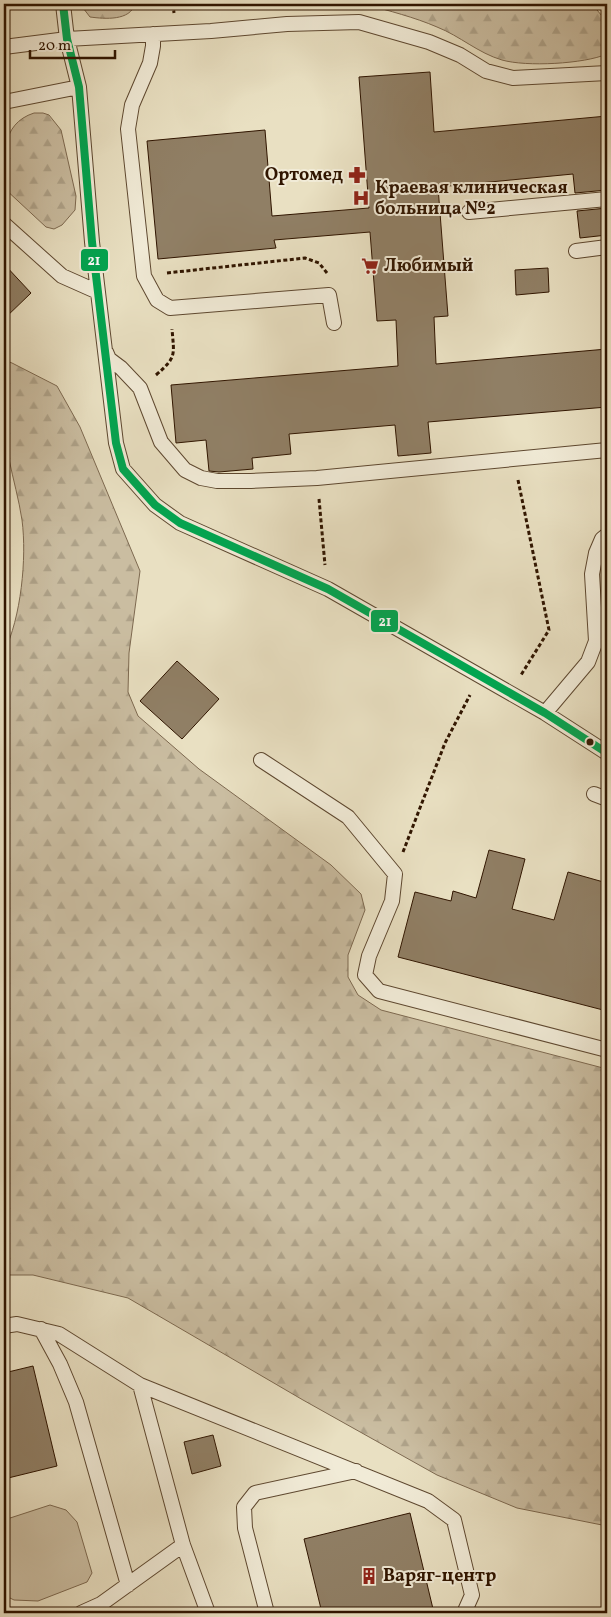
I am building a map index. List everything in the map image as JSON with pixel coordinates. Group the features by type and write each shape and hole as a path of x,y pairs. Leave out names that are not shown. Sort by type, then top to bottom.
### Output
{"lane":[{"path":"63,4 67,39 78,87 92,242 116,443 123,469 155,505 180,524 328,588 545,713 607,753"},
{"path":"4,47 67,39 287,24 359,22 429,42 460,55 486,71 513,78 607,73"},
{"path":"153,34 150,63 132,104 128,129 144,276 157,300 170,308 330,295 334,323"},
{"path":"4,102 78,87"},
{"path":"469,212 607,199"},
{"path":"4,224 62,276 98,292"},
{"path":"576,251 607,247"},
{"path":"105,349 108,359 121,368 140,388 161,442 185,470 201,478 216,481 317,478 607,450"},
{"path":"545,713 588,662 602,641 592,574 596,552 602,539 607,535"},
{"path":"262,760 348,817 395,874 392,901 369,956 365,975 379,991 607,1050"},
{"path":"594,794 607,799"},
{"path":"4,1326 17,1324 59,1334 140,1384 428,1501 454,1520 472,1595 464,1613"},
{"path":"41,1329 60,1364 76,1402 128,1585"},
{"path":"140,1384 183,1545 208,1613"},
{"path":"267,1613 245,1528 244,1507 255,1493 356,1472"},
{"path":"81,1613 101,1604 183,1545"}],"path":[{"path":"144,276 305,258 319,263 327,273 330,295"},
{"path":"140,388 168,365 174,354"},
{"path":"514,460 549,630 535,653"},
{"path":"317,478 328,588"},
{"path":"395,874 445,743 480,677"}],"green space":[{"path":"80,4 135,4 132,10 123,16 103,18 90,17"},
{"path":"365,4 592,4 607,22 607,54 584,60 540,64 502,60 428,23"},
{"path":"34,113 49,115 61,130 76,196 75,210 62,225 54,229 46,227 4,188 6,143 15,125 23,118"},
{"path":"4,360 57,386 80,427 140,571 129,653 128,692 138,716 199,769 331,865 361,894 365,910 348,955 348,977 358,995 381,1010 607,1069 607,1526 517,1508 437,1475 303,1400 128,1298 33,1275 4,1275 4,652 15,622 24,552 19,505 9,459 4,454"},
{"path":"50,1505 66,1510 77,1522 92,1573 87,1582 38,1601 14,1600 4,1595 4,1520"}],"building":[{"path":"430,72 434,132 607,116 607,190 575,193 573,174 438,187 448,316 434,317 436,364 607,349 607,407 428,422 431,453 398,456 395,425 289,434 291,454 252,458 253,469 209,471 206,440 176,443 171,385 398,366 396,320 377,321 370,232 274,240 276,248 158,259 147,141 265,130 272,216 369,208 359,77"},
{"path":"607,208 607,235 580,238 577,211"},
{"path":"4,264 31,293 4,319"},
{"path":"548,268 549,292 516,295 515,270"},
{"path":"177,661 219,699 182,739 140,701"},
{"path":"489,850 525,859 512,909 554,920 568,872 607,883 607,1011 398,957 415,892 451,901 453,891 476,898"},
{"path":"33,1366 57,1466 4,1479 4,1373"},
{"path":"213,1435 221,1466 192,1474 184,1442"},
{"name":"Варяг-центр","path":"410,1513 434,1613 322,1613 304,1539"}],"transit line":[{"name":"21","path":"63,4 67,39 79,87 92,242 116,443 123,469 155,505 180,523 328,589 545,713 607,753"}],"place":[{"name":"Ортомед","path":"357,175"},
{"name":"Краевая клиническая больница №2","path":"361,198"},
{"name":"Любимый","path":"370,266"},
{"name":"Варяг-центр","path":"369,1576"}]}
